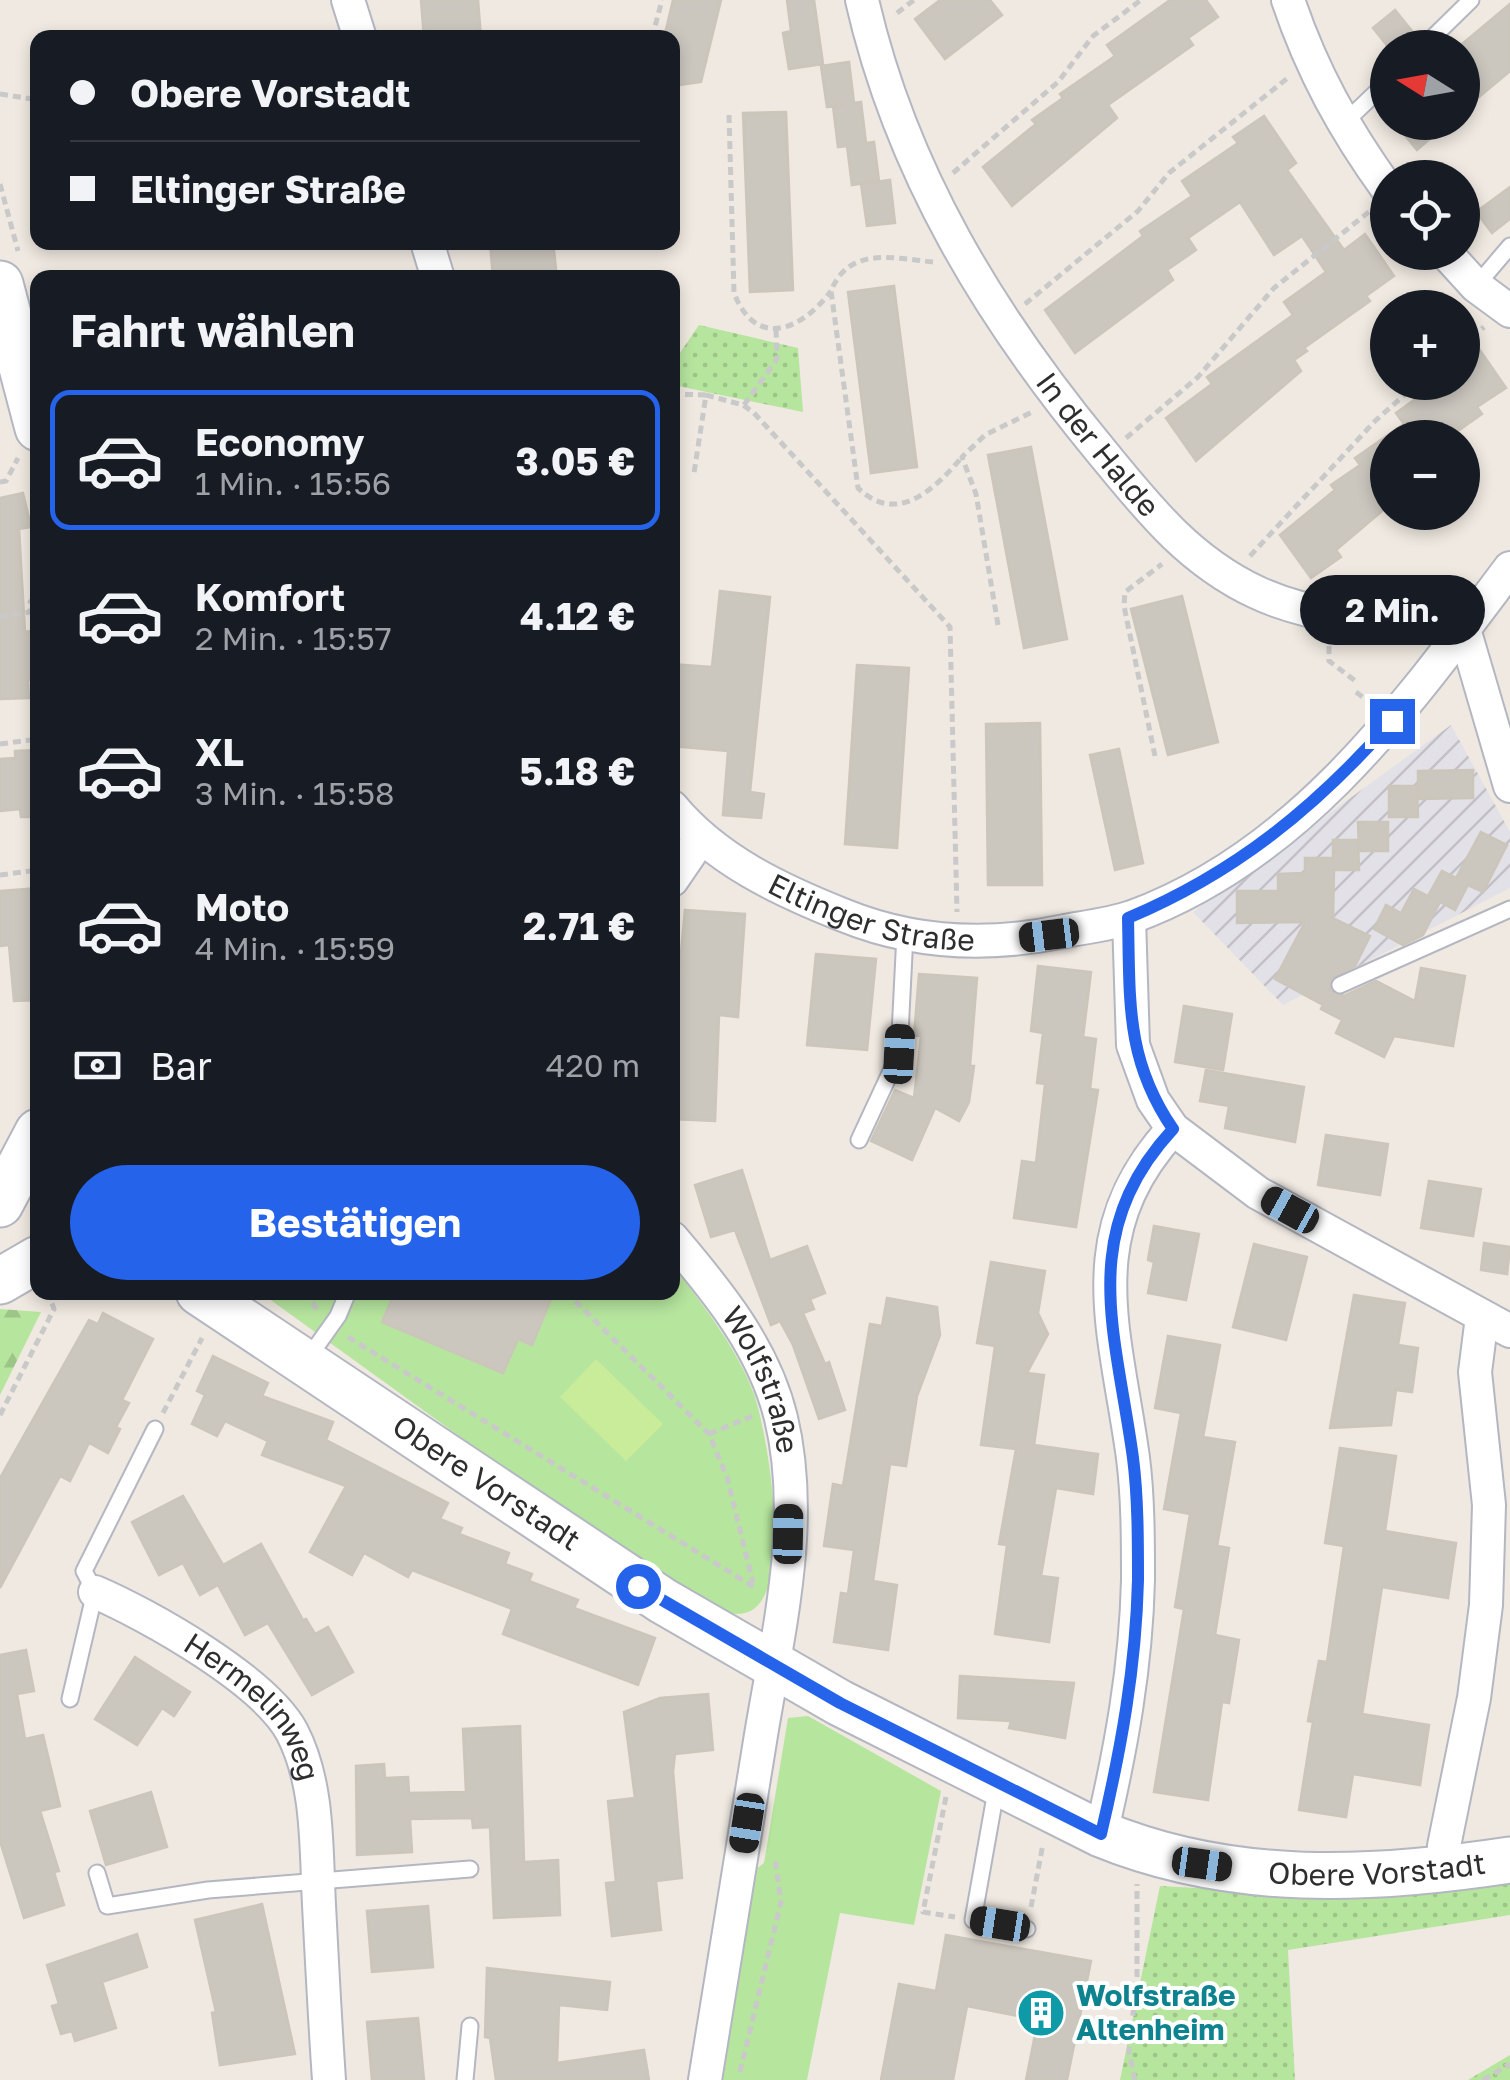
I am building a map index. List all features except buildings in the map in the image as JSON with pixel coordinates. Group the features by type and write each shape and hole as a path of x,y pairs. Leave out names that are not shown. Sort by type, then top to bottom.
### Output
{"main road":[{"path":"0,284 30,428"},
{"path":"17,1194 30,1156"},
{"path":"0,1280 30,1263"},
{"name":"Obere Vorstadt","path":"210,1300 318,1344 589,1555 773,1664 1049,1812 1146,1851 1278,1875 1354,1878 1510,1860"}],"street":[{"path":"348,0 357,30"},
{"name":"In der Halde","path":"862,0 894,112 958,252 1058,399 1185,547 1234,580 1282,602 1331,614 1464,630"},
{"path":"1288,0 1308,61 1370,180"},
{"path":"1461,270 1510,311"},
{"path":"1510,568 1464,630 1510,786"},
{"name":"Eltinger Straße","path":"680,816 700,839 754,874 874,928 958,941 1049,935 1128,918 1234,866 1312,805 1392,721 1464,630"},
{"path":"680,868 700,839"},
{"path":"1128,918 1133,1045 1153,1100 1173,1129 1258,1193 1496,1324 1475,1372 1489,1505 1486,1605 1474,1698 1444,1846 1444,1870"},
{"path":"1101,1834 1134,1676 1138,1577 1134,1464 1109,1270 1122,1200 1151,1153 1173,1129"},
{"name":"Wolfstraße","path":"680,1247 731,1307 777,1406 790,1466 782,1613 705,2080"},
{"name":"Hermelinweg","path":"96,1592 124,1604 248,1682 292,1731 307,1772 316,1832 329,2080"}],"lane":[{"path":"1440,30 1471,0"},
{"path":"1342,125 1370,98"},
{"path":"1476,286 1510,246"},
{"path":"1340,986 1510,909"},
{"path":"859,1140 899,1054 905,934"},
{"path":"318,1344 343,1300"},
{"path":"70,1699 96,1592 84,1571 155,1429"},
{"path":"997,1786 973,1920 1026,1929"},
{"path":"97,1873 107,1906 208,1890 470,1869"},
{"path":"465,2080 470,2026"}],"path":[{"path":"654,30 662,0"},
{"path":"928,188 982,151 1058,82 1092,36 1141,0"},
{"path":"1004,322 1138,210 1169,173 1308,61"},
{"path":"0,94 30,99"},
{"path":"729,115 734,293 742,314 761,326 792,327 816,310 836,277 868,256 940,262 958,252"},
{"path":"1105,456 1198,376 1274,288 1370,207"},
{"path":"830,292 858,488 871,500 888,506 928,493 985,435 1058,399"},
{"path":"744,405 777,359 776,329"},
{"path":"680,394 744,405 950,627 958,941"},
{"path":"694,473 706,396"},
{"path":"1234,580 1375,421 1399,400"},
{"path":"0,482 6,481 30,445"},
{"path":"962,457 976,494 998,625"},
{"path":"1155,756 1124,606 1126,592 1185,547"},
{"path":"0,616 30,612"},
{"path":"1331,614 1329,661 1358,683"},
{"path":"0,744 30,740"},
{"path":"0,875 30,871"},
{"path":"0,1415 54,1309 51,1300"},
{"path":"155,1429 210,1300"},
{"path":"571,1300 709,1434 727,1477 754,1587"},
{"path":"318,1344 754,1587 782,1613"},
{"path":"709,1434 777,1406"},
{"path":"952,1762 924,1912 973,1920"},
{"path":"1033,1897 1049,1812"},
{"path":"738,2080 780,1902 773,1872 776,1853"},
{"path":"1135,2080 1129,2052 1137,1976 1136,1892"},
{"path":"1483,2080 1510,2064"}],"shaded area":[{"path":"1451,725 1510,832 1510,888 1283,1005 1193,912"}],"green space":[{"path":"699,325 798,348 803,412 680,386 680,353"},
{"path":"680,1275 738,1359 760,1416 775,1530 772,1568 764,1597 747,1612 721,1610 559,1508 271,1300 680,1300"},
{"path":"0,1309 41,1312 0,1395"},
{"path":"596,1359 663,1424 626,1461 560,1397"},
{"path":"808,1716 941,1791 914,1925 840,1913 807,2080 721,2080 751,1873 764,1863 788,1718"},
{"path":"1510,1879 1510,1915 1288,1950 1295,2080 1120,2080 1160,1886 1359,1897"},
{"path":"1510,2055 1510,2080 1468,2080"}],"place":[{"name":"Wolfstraße Altenheim","path":"1041,2013"}],"route":[{"path":"638,1586 840,1703 997,1786 1101,1834 1134,1676 1138,1577 1134,1464 1112,1318 1109,1270 1122,1200 1151,1153 1173,1129 1153,1100 1133,1045 1128,918 1194,888 1263,845 1312,805 1392,721"}]}
